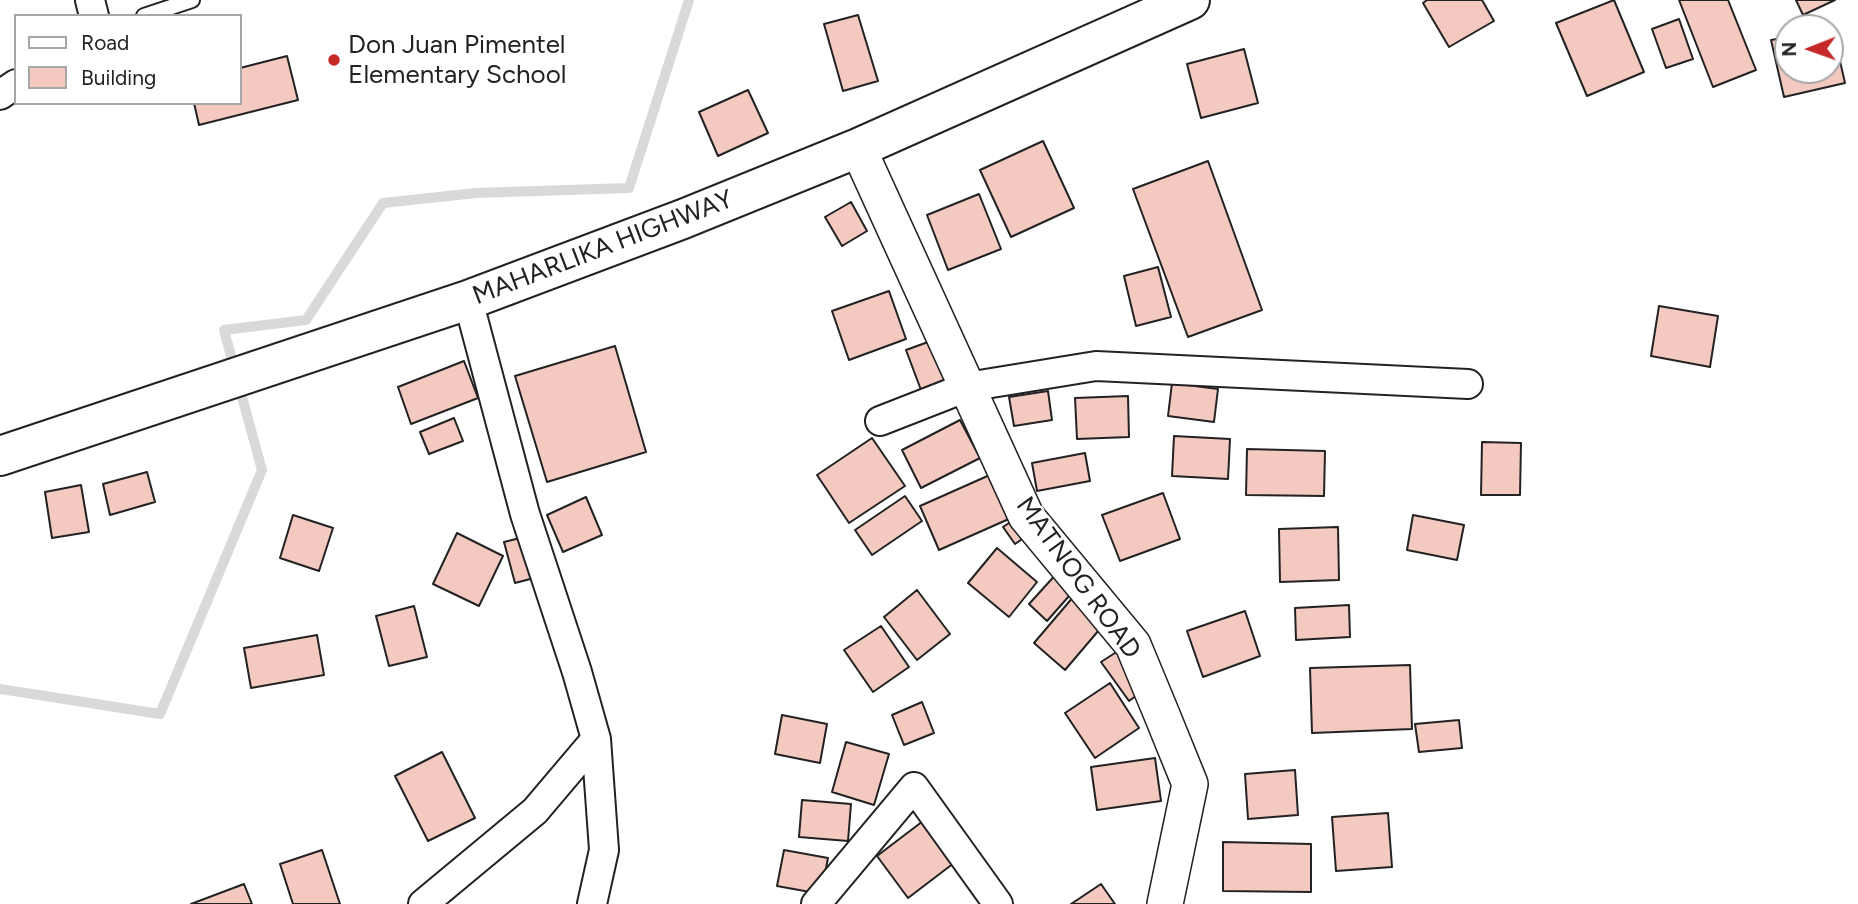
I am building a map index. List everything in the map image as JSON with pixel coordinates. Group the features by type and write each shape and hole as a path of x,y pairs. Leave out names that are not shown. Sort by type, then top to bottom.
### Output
{"highway":[{"name":"MAHARLIKA HIGHWAY","path":"0,456 468,300 683,219 858,148 1190,0"}],"street":[{"name":"MATNOG ROAD","path":"858,148 1026,516 1133,645 1190,785 1165,904"},
{"path":"468,300 525,514 596,739 604,850 592,904"},
{"path":"880,421 967,387 1096,366 1468,384"},
{"path":"423,904 534,811 596,739"},
{"path":"816,904 914,787 998,904"}],"lane":[{"path":"150,14 192,0"}],"building":[{"path":"1427,0 1482,0 1494,21 1449,47 1423,3"},
{"path":"1614,0 1644,72 1587,96 1556,23"},
{"path":"1679,0 1728,0 1756,70 1713,87"},
{"path":"1796,0 1835,0 1805,14 1803,14"},
{"path":"858,15 878,81 843,91 824,24"},
{"path":"1679,19 1693,59 1666,68 1652,29"},
{"path":"1244,49 1258,103 1201,118 1187,64"},
{"path":"287,56 298,100 199,125 194,105 242,105 242,67"},
{"path":"1781,84 1841,84 1784,97"},
{"path":"748,90 768,133 718,156 699,112"},
{"path":"1043,141 1074,208 1011,237 980,170"},
{"path":"1208,161 1262,310 1188,337 1133,189"},
{"path":"979,194 1001,249 948,270 927,215"},
{"path":"851,202 867,231 842,246 825,217"},
{"path":"1158,267 1171,317 1136,326 1124,276"},
{"path":"889,291 906,339 849,360 832,311"},
{"path":"1659,306 1718,316 1710,367 1651,356"},
{"path":"939,338 953,377 921,390 906,350"},
{"path":"615,346 646,452 547,482 515,376"},
{"path":"464,361 478,398 411,424 398,387"},
{"path":"1172,383 1218,389 1214,422 1168,416"},
{"path":"1048,391 1052,420 1014,426 1009,397"},
{"path":"1128,396 1129,437 1077,439 1075,398"},
{"path":"454,418 463,441 429,454 420,432"},
{"path":"960,420 980,458 921,488 902,450"},
{"path":"1174,436 1230,439 1228,479 1172,476"},
{"path":"872,438 905,486 849,523 817,475"},
{"path":"1482,442 1521,443 1520,495 1481,495"},
{"path":"1247,449 1325,451 1324,496 1246,495"},
{"path":"1085,453 1090,481 1037,491 1032,463"},
{"path":"147,472 155,502 110,515 103,484"},
{"path":"992,474 1011,518 939,550 920,506"},
{"path":"81,485 89,532 52,538 45,492"},
{"path":"1163,493 1180,539 1120,561 1102,515"},
{"path":"905,496 922,521 872,555 855,530"},
{"path":"586,497 602,535 563,552 547,515"},
{"path":"293,515 333,528 319,571 280,558"},
{"path":"1021,515 1032,532 1015,544 1003,527"},
{"path":"1413,515 1464,525 1457,560 1407,550"},
{"path":"1338,527 1339,580 1280,582 1279,529"},
{"path":"457,533 503,556 479,606 433,584"},
{"path":"528,536 538,577 515,583 504,542"},
{"path":"997,548 1037,582 1009,617 968,583"},
{"path":"1059,571 1077,587 1047,621 1029,604"},
{"path":"917,590 950,634 917,660 884,617"},
{"path":"1074,596 1105,623 1065,670 1034,643"},
{"path":"1349,605 1350,637 1296,640 1295,608"},
{"path":"414,606 427,657 389,666 376,616"},
{"path":"1245,611 1260,656 1203,677 1187,631"},
{"path":"881,626 909,667 873,692 844,650"},
{"path":"317,635 324,675 251,688 244,648"},
{"path":"1121,649 1148,687 1129,701 1101,662"},
{"path":"1410,665 1412,729 1312,733 1310,668"},
{"path":"1110,683 1139,728 1095,758 1065,713"},
{"path":"922,702 934,733 904,745 892,715"},
{"path":"782,715 827,724 820,763 775,754"},
{"path":"1459,720 1462,748 1419,752 1415,724"},
{"path":"846,742 889,754 874,805 832,792"},
{"path":"442,752 475,818 428,841 395,776"},
{"path":"1155,758 1161,801 1097,810 1091,767"},
{"path":"1295,770 1298,815 1248,819 1245,774"},
{"path":"802,800 851,804 848,841 799,837"},
{"path":"1388,813 1392,867 1336,871 1332,817"},
{"path":"923,821 954,863 908,898 877,856"},
{"path":"1223,842 1311,844 1311,892 1223,891"},
{"path":"322,850 340,904 293,904 280,864"},
{"path":"784,850 828,858 821,894 777,886"},
{"path":"244,884 252,904 191,904"},
{"path":"1101,884 1115,904 1071,904"}],"waterway":[{"path":"235,371 224,330 306,320 383,203 476,193 629,188 689,0"},
{"path":"0,689 160,714 262,470 239,386"}],"place":[{"name":"Don Juan Pimentel Elementary School","path":"334,60"}]}
